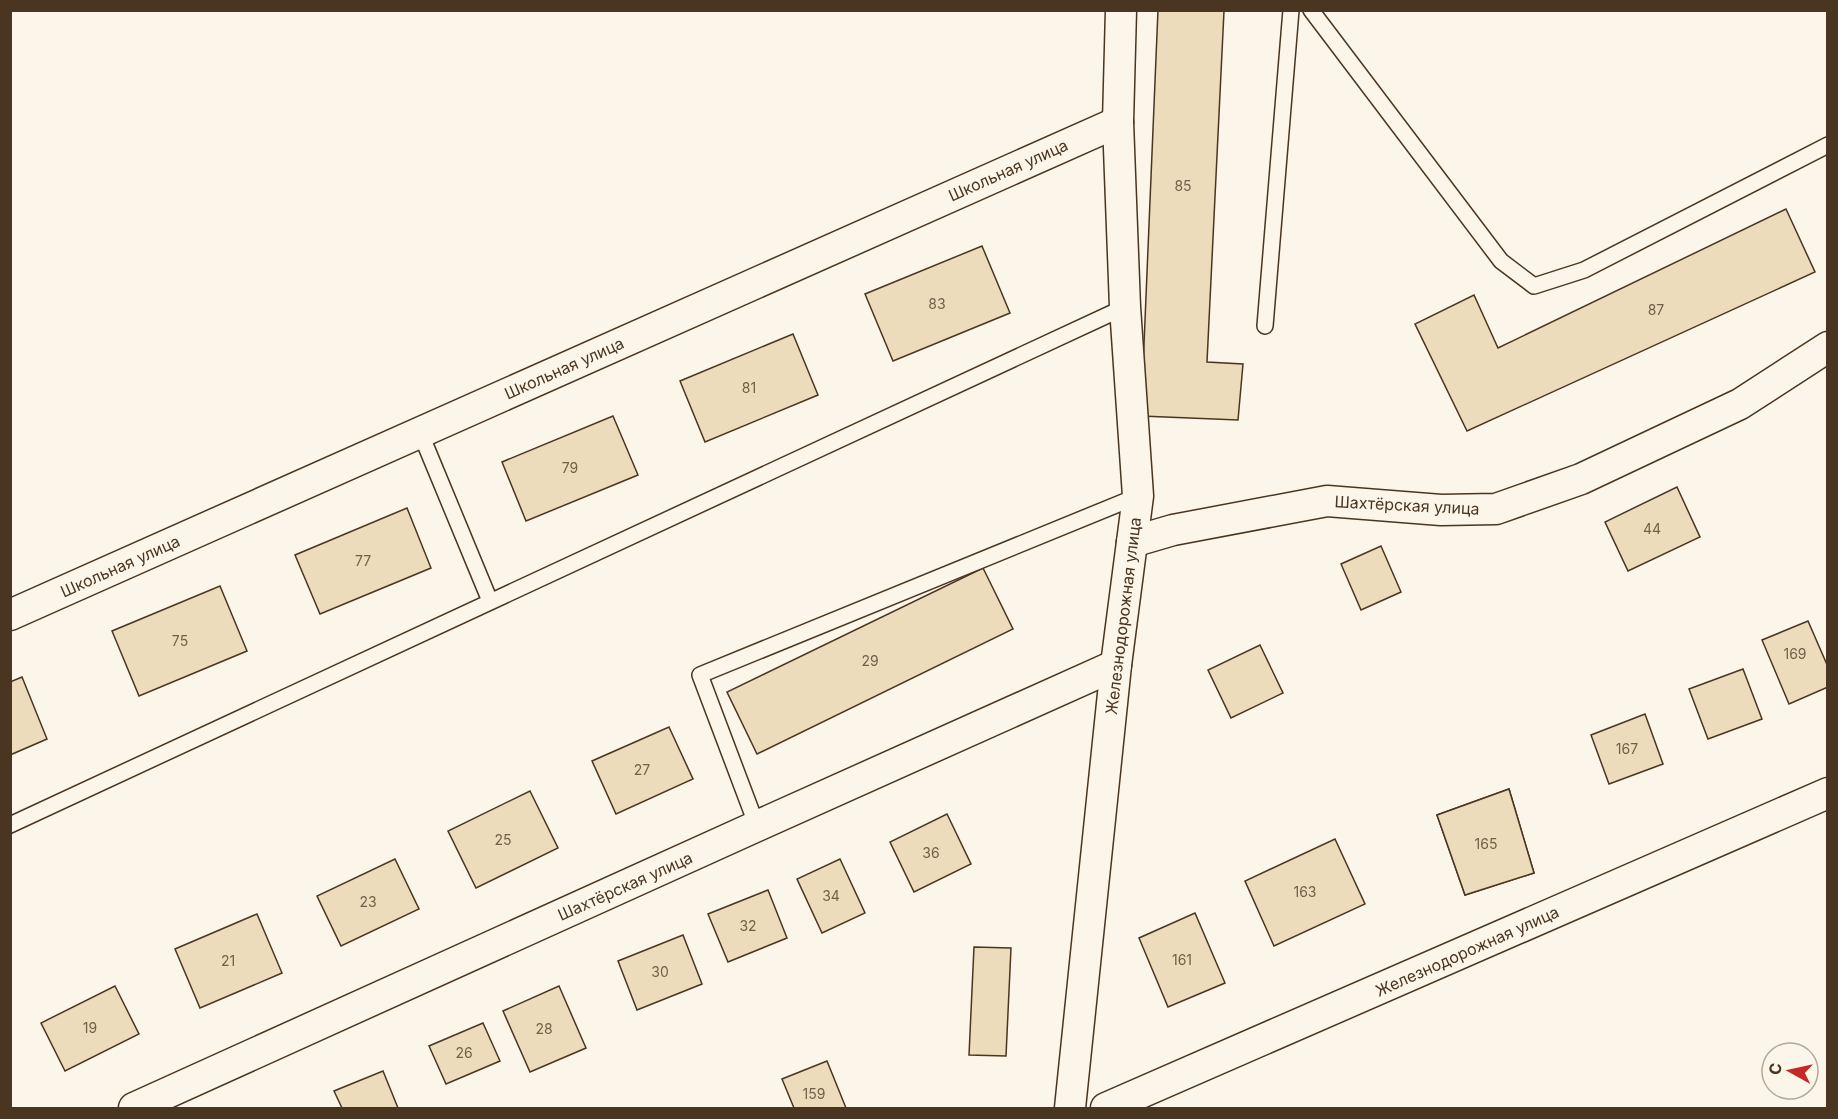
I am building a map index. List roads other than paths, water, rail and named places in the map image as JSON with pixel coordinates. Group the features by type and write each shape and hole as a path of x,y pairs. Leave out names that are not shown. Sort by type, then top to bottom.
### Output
{"street":[{"name":"Железнодорожная улица","path":"1070,1108 1116,665 1138,496 1125,307 1118,122 1121,10"},
{"name":"Школьная улица","path":"10,615 1118,122"},
{"name":"Шахтёрская улица","path":"1132,542 1173,530 1327,501 1441,510 1496,509 1581,479 1740,404 1827,347"},
{"name":"Шахтёрская улица","path":"134,1108 1116,665"},
{"name":"Железнодорожная улица","path":"1107,1108 1827,793"}],"lane":[{"path":"1265,326 1291,10"},
{"path":"1311,10 1501,261 1534,286 1584,270 1827,145"},
{"path":"10,825 1125,307"},
{"path":"420,432 490,601"},
{"path":"757,826 700,675 1138,496"}]}
